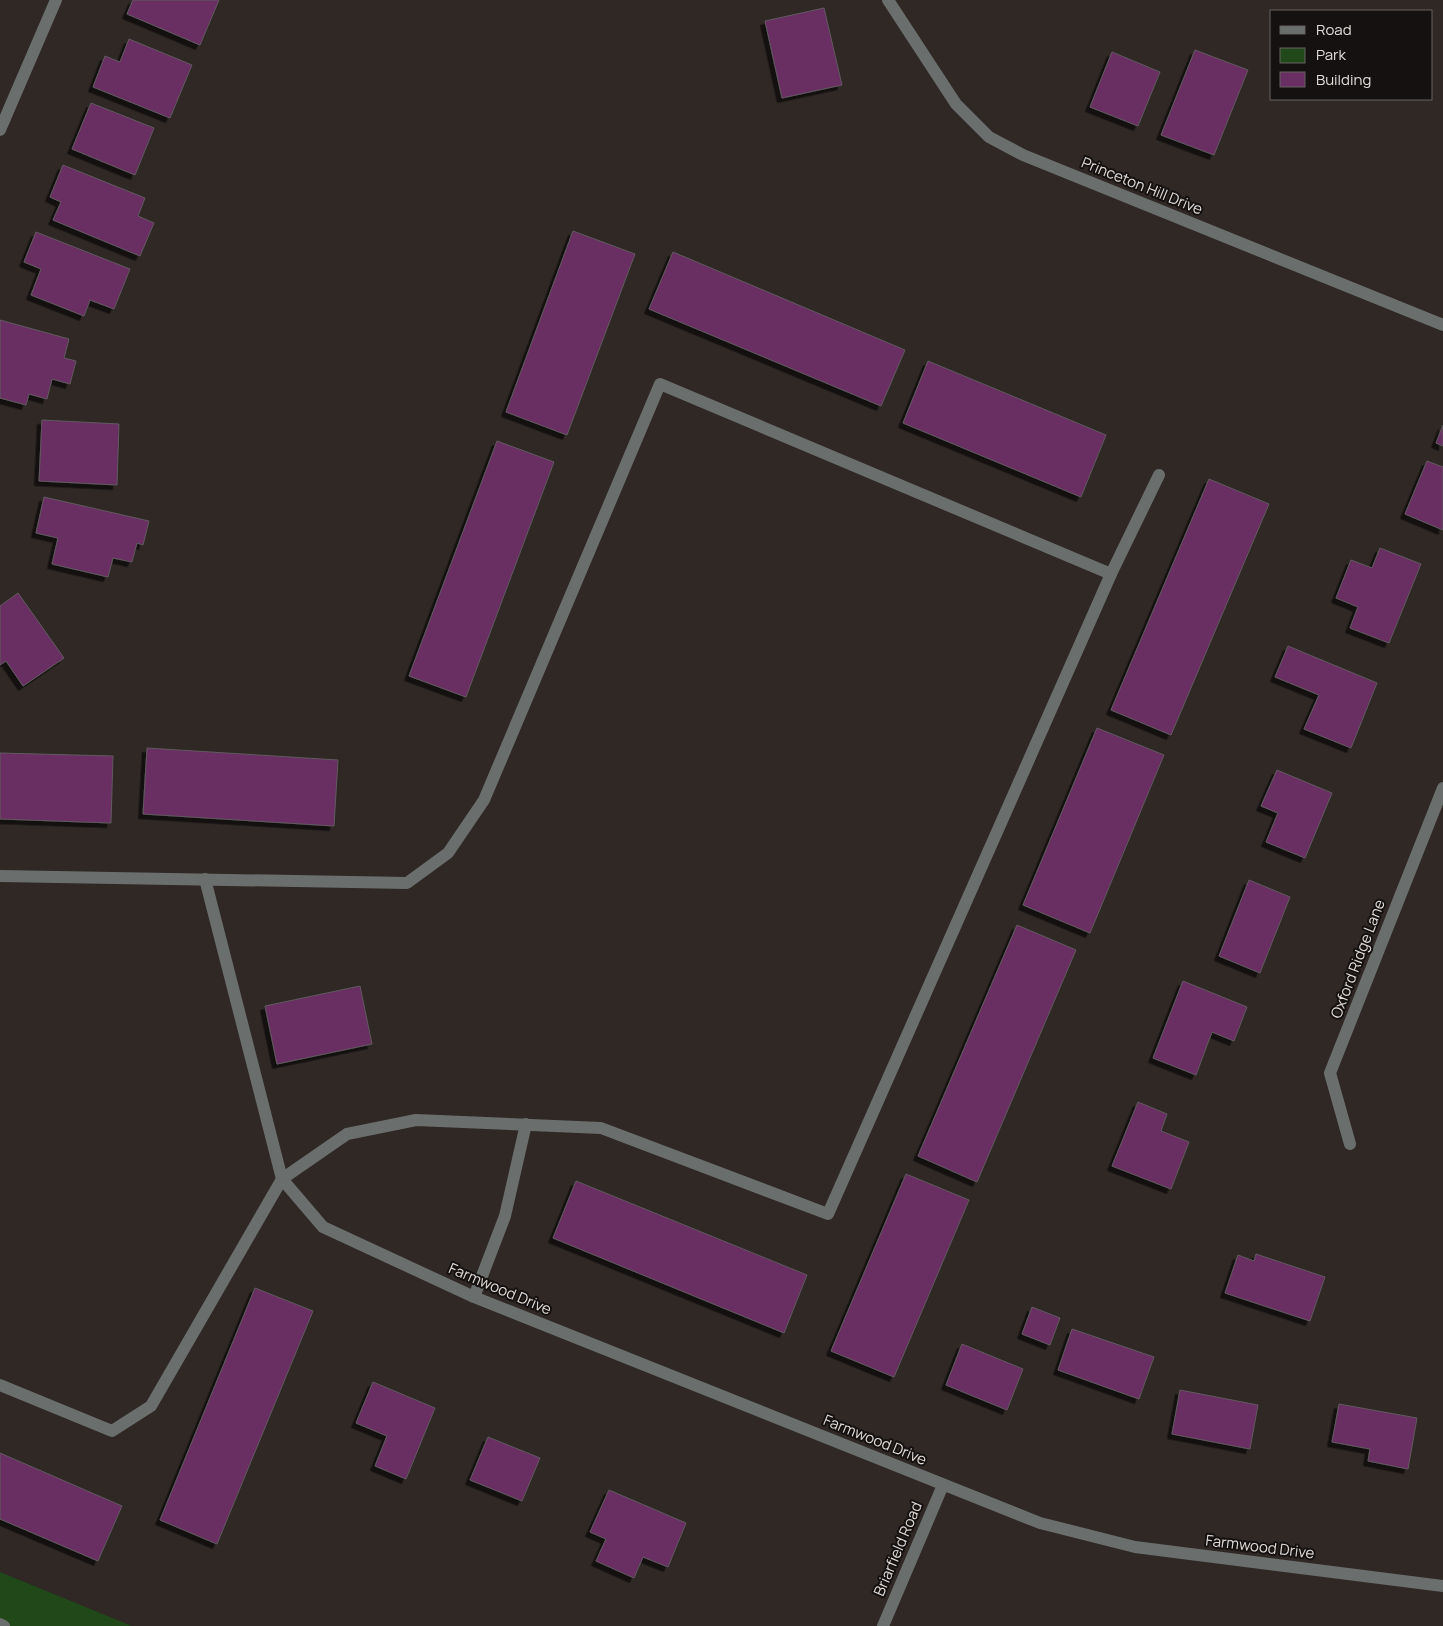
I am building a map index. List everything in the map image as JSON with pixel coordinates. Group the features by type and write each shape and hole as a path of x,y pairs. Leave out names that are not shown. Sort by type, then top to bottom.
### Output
{"street":[{"path":"0,130 56,0"},
{"name":"Princeton Hill Drive","path":"888,0 956,104 989,137 1022,155 1443,325"},
{"path":"0,876 407,883 448,853 484,800 660,384 1112,574"},
{"path":"0,1385 112,1431 151,1406 282,1179 347,1134 416,1120 601,1128 828,1214 1112,574 1159,475"},
{"name":"Oxford Ridge Lane","path":"1350,1144 1330,1073 1439,808 1443,788"},
{"path":"205,879 282,1179"},
{"path":"474,1297 505,1216 526,1124"},
{"name":"Farmwood Drive","path":"282,1179 323,1227 474,1297 1040,1523 1135,1547 1443,1586"},
{"name":"Briarfield Road","path":"883,1626 943,1485"},
{"path":"0,1624 4,1626"}],"green space":[{"path":"0,1572 132,1626 0,1626"}],"building":[{"path":"133,0 219,0 200,45 127,14"},
{"path":"824,8 842,85 782,98 765,21"},
{"path":"129,39 192,65 170,118 93,87 105,56 120,62"},
{"path":"1195,50 1248,70 1214,155 1161,135"},
{"path":"1112,52 1160,72 1138,126 1090,107"},
{"path":"91,103 154,128 135,175 72,149"},
{"path":"63,165 145,198 138,216 154,223 140,256 53,220 61,202 50,197"},
{"path":"573,231 635,254 567,435 506,412"},
{"path":"36,232 130,269 114,309 90,300 84,316 31,295 41,269 24,262"},
{"path":"673,252 905,350 881,406 649,309"},
{"path":"0,320 69,339 64,358 76,361 70,384 52,379 47,399 29,394 26,405 0,398"},
{"path":"928,361 1106,435 1081,497 903,423"},
{"path":"42,420 119,424 117,485 39,481"},
{"path":"1443,425 1443,446 1436,443"},
{"path":"497,441 554,462 466,697 409,676"},
{"path":"1427,461 1443,467 1443,530 1405,514"},
{"path":"1209,479 1269,504 1171,735 1111,710"},
{"path":"44,497 149,521 143,545 137,543 132,562 113,558 108,577 52,564 58,538 36,533"},
{"path":"1380,548 1421,564 1389,643 1350,628 1358,607 1336,598 1351,560 1372,568"},
{"path":"18,593 64,658 23,686 6,661 0,665 0,606"},
{"path":"1288,646 1377,683 1351,748 1304,729 1319,695 1275,677"},
{"path":"1097,728 1164,755 1090,933 1023,905"},
{"path":"147,748 338,760 334,826 143,814"},
{"path":"0,753 113,756 111,823 0,819"},
{"path":"1277,770 1332,793 1305,858 1266,842 1278,813 1261,806"},
{"path":"1249,880 1290,897 1260,973 1219,956"},
{"path":"1017,925 1076,950 977,1182 918,1156"},
{"path":"1183,981 1247,1007 1234,1041 1212,1032 1196,1075 1153,1058"},
{"path":"360,986 372,1044 277,1064 265,1006"},
{"path":"1138,1102 1167,1114 1161,1131 1189,1142 1171,1189 1112,1166"},
{"path":"906,1174 969,1200 894,1377 831,1351"},
{"path":"576,1181 807,1275 784,1333 553,1238"},
{"path":"1256,1254 1325,1277 1310,1321 1225,1293 1238,1255 1254,1261"},
{"path":"255,1288 313,1311 217,1544 160,1520"},
{"path":"1032,1307 1060,1318 1050,1345 1022,1334"},
{"path":"1072,1329 1154,1357 1139,1399 1058,1370"},
{"path":"962,1344 1023,1369 1007,1410 946,1385"},
{"path":"373,1382 435,1408 406,1479 375,1466 387,1436 356,1423"},
{"path":"1180,1390 1258,1405 1250,1449 1172,1434"},
{"path":"1339,1404 1417,1418 1408,1469 1368,1461 1370,1449 1332,1442"},
{"path":"488,1437 540,1458 522,1501 470,1480"},
{"path":"0,1453 122,1506 98,1561 0,1519"},
{"path":"609,1490 686,1523 668,1567 643,1557 634,1578 596,1561 606,1539 590,1532"}]}
